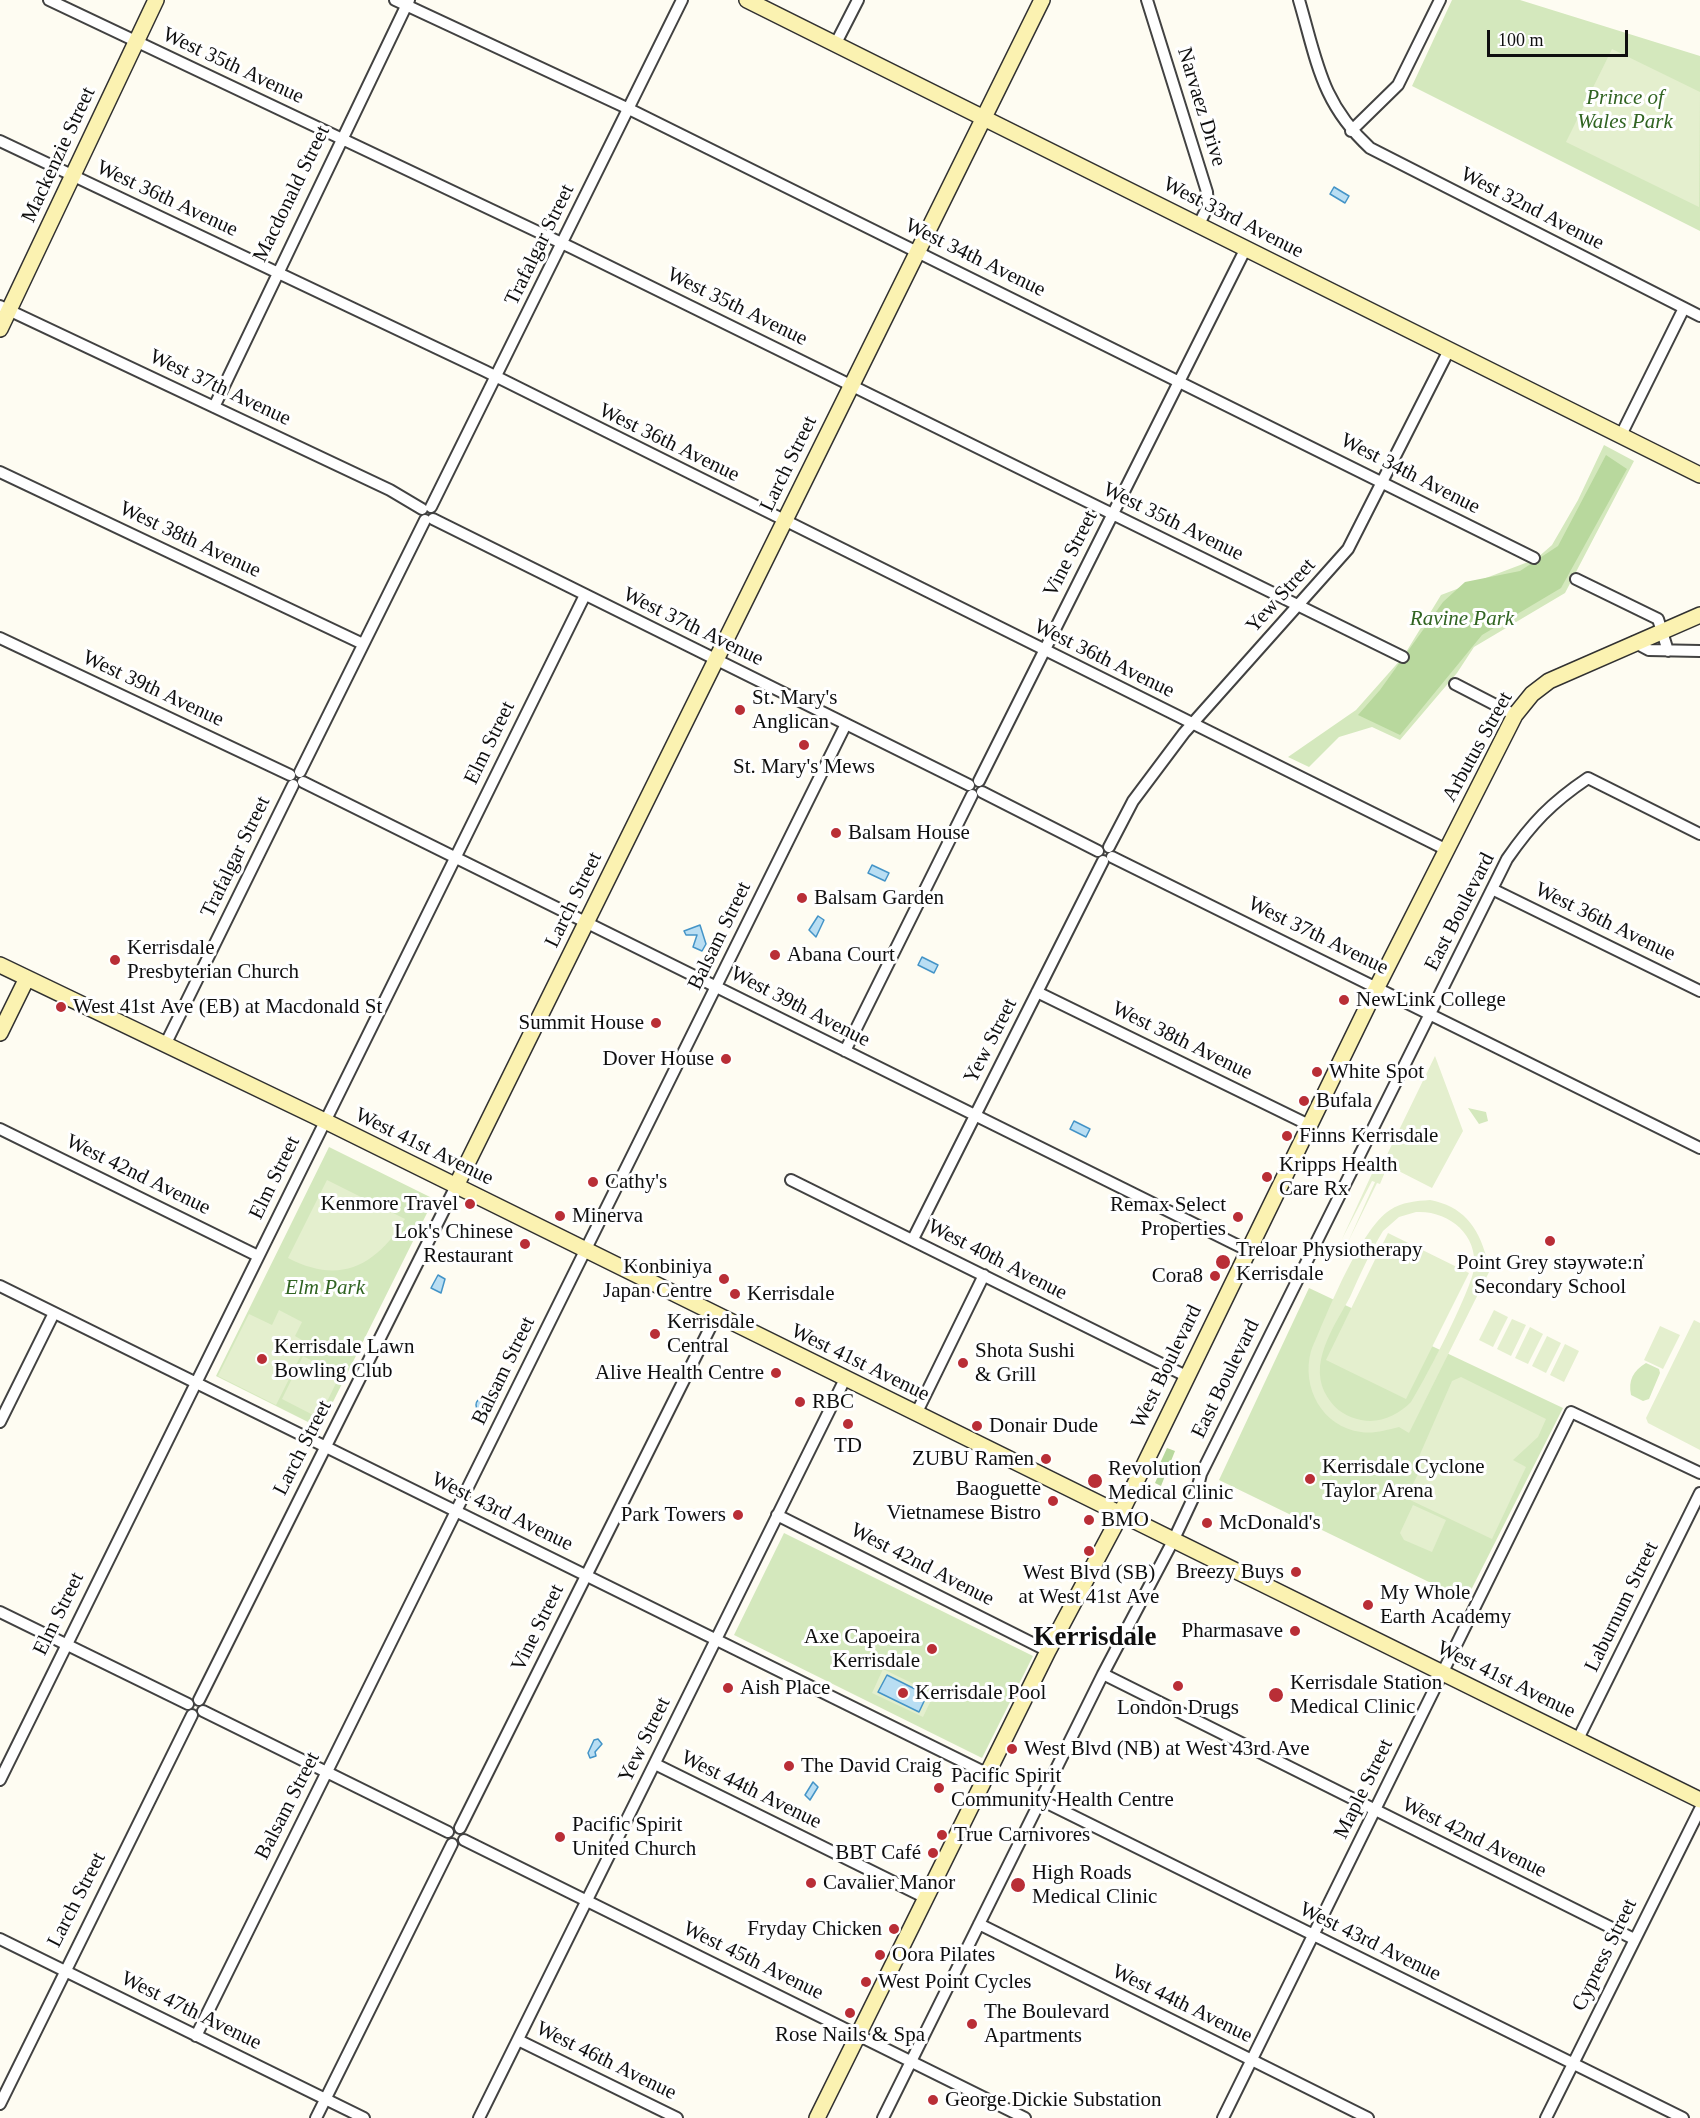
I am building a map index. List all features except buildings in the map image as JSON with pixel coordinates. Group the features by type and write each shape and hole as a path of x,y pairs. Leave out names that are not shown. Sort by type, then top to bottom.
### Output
{"street":[{"name":"West 35th Avenue","path":"49,0 562,243 1403,657"},
{"name":"Mackenzie Street","path":"0,329 4,308 73,176 156,0"},
{"name":"West 34th Avenue","path":"395,0 408,2 628,109 1534,558"},
{"name":"Trafalgar Street","path":"426,508 495,377 682,0"},
{"name":"West 33rd Avenue","path":"747,0 1700,475"},
{"path":"836,43 858,0"},
{"name":"Larch Street","path":"0,2104 193,1707 327,1447 1042,0"},
{"name":"Narvaez Drive","path":"1147,0 1207,192 1208,206 1199,224"},
{"name":"West 32nd Avenue","path":"1299,0 1327,93 1351,131 1370,148 1700,316"},
{"path":"1351,131 1398,85 1440,0"},
{"name":"Macdonald Street","path":"214,407 408,2"},
{"name":"West 36th Avenue","path":"0,141 495,377 1447,850"},
{"name":"Vine Street","path":"845,1051 1246,248"},
{"name":"West 37th Avenue","path":"4,308 426,508"},
{"path":"1621,435 1684,308"},
{"name":"Yew Street","path":"914,1239 1133,801 1191,724 1348,549 1449,350"},
{"name":"West 38th Avenue","path":"0,472 363,644"},
{"path":"426,508 435,512 429,520"},
{"name":"Trafalgar Street","path":"166,1043 363,644 429,520"},
{"name":"West 37th Avenue","path":"429,520 585,595 1700,1148"},
{"path":"1576,579 1658,619 1668,651"},
{"name":"Elm Street","path":"0,1780 585,595"},
{"name":"Arbutus Street","path":"1377,987 1515,716 1532,694 1549,681 1700,615"},
{"name":"West 39th Avenue","path":"0,638 297,778 1247,1250"},
{"path":"1635,642 1649,650 1700,651"},
{"path":"1455,684 1515,716"},
{"name":"Balsam Street","path":"196,2036 846,724"},
{"name":"East Boulevard","path":"883,2118 1103,1674 1173,1539 1197,1490 1201,1474 1492,889 1528,827 1560,797 1588,778 1700,834"},
{"name":"West 36th Avenue","path":"1492,889 1700,991"},
{"name":"West 41st Avenue","path":"0,965 325,1121 1700,1800"},
{"path":"0,1033 27,978"},
{"name":"West Boulevard","path":"817,2118 1048,1651 1120,1514 1377,987"},
{"name":"West 38th Avenue","path":"1037,992 1309,1125"},
{"name":"West 42nd Avenue","path":"0,1129 258,1256"},
{"name":"West 40th Avenue","path":"791,1180 914,1239 1186,1376"},
{"path":"916,1414 984,1275"},
{"name":"West 43rd Avenue","path":"0,1286 988,1774"},
{"path":"0,1422 54,1313"},
{"name":"Vine Street","path":"460,1828 716,1316"},
{"name":"Yew Street","path":"479,2118 845,1379"},
{"name":"Maple Street","path":"1223,2118 1571,1412 1700,1473"},
{"name":"Laburnum Street","path":"1578,1739 1700,1493"},
{"name":"West 42nd Avenue","path":"777,1515 1048,1651"},
{"path":"0,1611 193,1707 198,1716 203,1712 448,1832"},
{"name":"West 42nd Avenue","path":"1103,1674 1634,1939"},
{"name":"West 44th Avenue","path":"655,1764 926,1898"},
{"name":"West 43rd Avenue","path":"1041,1800 1683,2118"},
{"name":"Cypress Street","path":"1546,2118 1700,1809"},
{"path":"453,1827 460,1828 464,1833 464,1840 459,1844 452,1844 447,1839 448,1832 453,1827"},
{"name":"West 45th Avenue","path":"464,1840 1025,2118"},
{"path":"316,2118 452,1844"},
{"name":"West 44th Avenue","path":"979,1924 1368,2118"},
{"name":"West 47th Avenue","path":"0,1939 364,2118"},
{"name":"West 46th Avenue","path":"518,2040 676,2118"}],"green space":[{"name":"Prince of Wales Park","path":"1452,0 1520,0 1700,56 1700,231 1412,86"},
{"path":"1612,49 1700,92 1699,207 1566,142"},
{"name":"Ravine Park","path":"1604,445 1634,461 1565,593 1474,647 1457,673 1400,740 1372,727 1339,737 1309,767 1288,757 1356,710 1403,657 1441,595 1536,559 1552,545 1578,500"},
{"name":"Ravine Park","path":"1606,455 1627,469 1561,588 1482,635 1400,735 1358,715 1380,690 1443,602 1465,582 1520,571 1558,546"},
{"path":"1435,1056 1463,1131 1432,1188 1383,1163"},
{"path":"1468,1108 1486,1112 1488,1121 1479,1124"},
{"name":"Elm Park","path":"329,1147 434,1199 320,1428 216,1376"},
{"path":"1375,1167 1385,1172 1380,1184 1377,1183 1348,1242 1375,1182 1372,1181 1342,1239"},
{"path":"327,1180 405,1219 382,1249 355,1266 340,1270 324,1270 288,1258"},
{"path":"1430,1200 1460,1212 1478,1235 1486,1256 1495,1260 1409,1433 1399,1427 1371,1432 1347,1429 1325,1414 1312,1391 1309,1378 1311,1351 1345,1274 1367,1235 1379,1220 1395,1207 1414,1201","holes":["1416,1212 1439,1215 1458,1226 1471,1245 1474,1268 1465,1295 1447,1335 1411,1402 1400,1411 1375,1421 1351,1417 1335,1406 1322,1385 1321,1359 1325,1346 1383,1231 1399,1217"]},
{"path":"1388,1233 1469,1273 1406,1399 1326,1360"},
{"path":"1309,1288 1563,1408 1466,1600 1219,1480"},
{"name":"Kerrisdale Lawn Bowling Club","path":"279,1310 302,1322 295,1336 307,1343 276,1405 218,1376 249,1314 272,1325"},
{"path":"1494,1310 1508,1317 1493,1347 1479,1340"},
{"path":"1512,1319 1526,1325 1511,1356 1497,1349"},
{"path":"1694,1320 1700,1323 1700,1450 1648,1423 1646,1418"},
{"path":"1660,1326 1680,1335 1663,1369 1644,1360"},
{"path":"1530,1327 1543,1334 1528,1364 1515,1358"},
{"path":"1547,1336 1561,1343 1546,1373 1532,1366"},
{"path":"1565,1344 1579,1351 1564,1382 1550,1375"},
{"path":"303,1356 340,1375 319,1418 282,1399"},
{"path":"1646,1363 1659,1369 1660,1373 1649,1399 1643,1401 1631,1395 1630,1385 1635,1373"},
{"path":"1461,1377 1546,1419 1538,1437 1513,1460 1526,1467 1492,1539 1406,1498 1420,1470 1414,1468 1452,1381"},
{"path":"1167,1448 1175,1451 1161,1486 1155,1483 1159,1474 1156,1472"},
{"path":"1413,1505 1446,1520 1432,1552 1404,1540 1400,1533"},
{"path":"784,1533 1033,1656 982,1758 734,1635"},
{"name":"Kerrisdale Pool","path":"883,1669 934,1694 923,1717 872,1693"}],"water":[{"path":"1334,187 1349,196 1345,203 1330,194"},
{"path":"872,865 889,873 885,881 868,873"},
{"path":"818,916 824,920 816,937 809,930"},
{"path":"700,925 706,944 702,951 693,947 697,935 686,935 684,931"},
{"path":"922,957 938,965 934,973 918,965"},
{"path":"1074,1121 1090,1129 1086,1137 1070,1129"},
{"path":"438,1275 445,1279 441,1293 431,1288"},
{"path":"483,1398 488,1400 490,1405 488,1410 483,1412 478,1410 476,1405 478,1400"},
{"path":"887,1675 927,1695 919,1712 878,1692"},
{"path":"598,1739 602,1744 595,1752 596,1756 590,1758 588,1753 594,1740"},
{"path":"813,1782 818,1787 810,1800 805,1795"}],"place":[{"name":"St. Mary's Anglican","path":"740,710"},
{"name":"St. Mary's Mews","path":"804,745"},
{"name":"Balsam House","path":"836,833"},
{"name":"Balsam Garden","path":"802,898"},
{"name":"Abana Court","path":"775,955"},
{"name":"Kerrisdale Presbyterian Church","path":"115,960"},
{"name":"NewLink College","path":"1344,1000"},
{"name":"West 41st Ave (EB) at Macdonald St","path":"61,1007"},
{"name":"Summit House","path":"656,1023"},
{"name":"Dover House","path":"726,1059"},
{"name":"White Spot","path":"1317,1072"},
{"name":"Bufala","path":"1304,1101"},
{"name":"Finns Kerrisdale","path":"1287,1136"},
{"name":"Kripps Health Care Rx","path":"1267,1177"},
{"name":"Cathy's","path":"593,1182"},
{"name":"Kenmore Travel","path":"470,1204"},
{"name":"Minerva","path":"560,1216"},
{"name":"Remax Select Properties","path":"1238,1217"},
{"name":"Point Grey stəywəte:n̓ Secondary School","path":"1550,1241"},
{"name":"Lok's Chinese Restaurant","path":"525,1244"},
{"name":"Treloar Physiotherapy Kerrisdale","path":"1223,1262"},
{"name":"Cora8","path":"1215,1276"},
{"name":"Konbiniya Japan Centre","path":"724,1279"},
{"name":"Kerrisdale","path":"735,1294"},
{"name":"Kerrisdale Central","path":"655,1334"},
{"name":"Kerrisdale Lawn Bowling Club","path":"262,1359"},
{"name":"Shota Sushi & Grill","path":"963,1363"},
{"name":"Alive Health Centre","path":"776,1373"},
{"name":"RBC","path":"800,1402"},
{"name":"TD","path":"848,1424"},
{"name":"Donair Dude","path":"977,1426"},
{"name":"ZUBU Ramen","path":"1046,1459"},
{"name":"Kerrisdale Cyclone Taylor Arena","path":"1310,1479"},
{"name":"Revolution Medical Clinic","path":"1095,1481"},
{"name":"Baoguette Vietnamese Bistro","path":"1053,1501"},
{"name":"Park Towers","path":"738,1515"},
{"name":"BMO","path":"1089,1520"},
{"name":"McDonald's","path":"1207,1523"},
{"name":"West Blvd (SB) at West 41st Ave","path":"1089,1551"},
{"name":"Breezy Buys","path":"1296,1572"},
{"name":"My Whole Earth Academy","path":"1368,1605"},
{"name":"Pharmasave","path":"1295,1631"},
{"name":"Axe Capoeira Kerrisdale","path":"932,1649"},
{"name":"London Drugs","path":"1178,1686"},
{"name":"Aish Place","path":"728,1688"},
{"name":"Kerrisdale Pool","path":"903,1693"},
{"name":"Kerrisdale Station Medical Clinic","path":"1276,1695"},
{"name":"West Blvd (NB) at West 43rd Ave","path":"1012,1749"},
{"name":"The David Craig","path":"789,1766"},
{"name":"Pacific Spirit Community Health Centre","path":"939,1788"},
{"name":"True Carnivores","path":"942,1835"},
{"name":"Pacific Spirit United Church","path":"560,1837"},
{"name":"BBT Café","path":"933,1853"},
{"name":"Cavalier Manor","path":"811,1883"},
{"name":"High Roads Medical Clinic","path":"1018,1885"},
{"name":"Fryday Chicken","path":"894,1929"},
{"name":"Oora Pilates","path":"880,1955"},
{"name":"West Point Cycles","path":"866,1982"},
{"name":"Rose Nails & Spa","path":"850,2013"},
{"name":"The Boulevard Apartments","path":"972,2024"},
{"name":"George Dickie Substation","path":"933,2100"}],"district":[{"name":"Kerrisdale","path":"1095,1638"}]}
